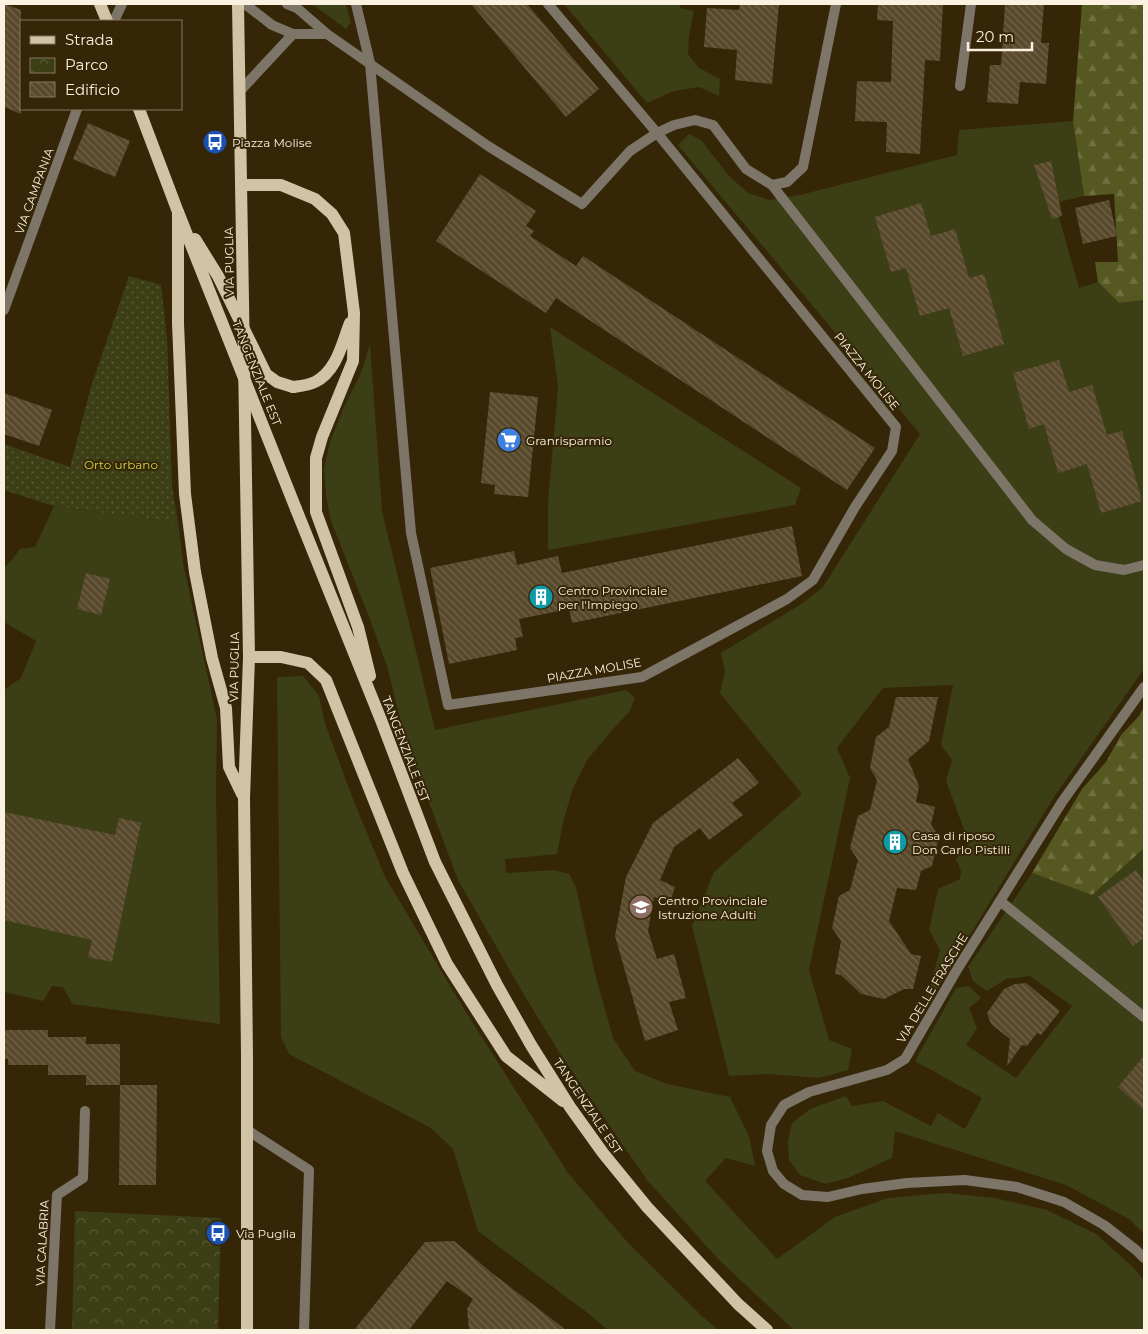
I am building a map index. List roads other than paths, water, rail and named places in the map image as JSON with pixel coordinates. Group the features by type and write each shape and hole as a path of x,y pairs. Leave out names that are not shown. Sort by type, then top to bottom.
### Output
{"main road":[{"path":"100,4 107,20"},
{"name":"VIA PUGLIA","path":"238,4 250,657 244,798 247,1330"},
{"name":"TANGENZIALE EST","path":"139,110 178,212 381,720 435,862 497,985 531,1045 570,1107 603,1153 646,1207 738,1304 767,1330"},
{"path":"242,185 281,185 315,199 332,214 344,233 354,313 353,361 322,437 316,458 316,512 358,627 381,720"},
{"path":"178,212 218,276 266,374 277,382 293,388 315,382 329,372 336,360 354,313"},
{"path":"178,212 178,323 185,494 195,572 212,658 226,708 229,767 244,798"},
{"path":"250,657 281,657 308,663 326,680 403,873 448,964 506,1056 570,1107"}],"street":[{"path":"114,20 122,4"},
{"path":"246,4 272,25 293,34 327,34"},
{"name":"PIAZZA MOLISE","path":"356,4 370,63 411,533 448,705 642,676 788,599 813,580 855,506 892,451 896,427 657,133 548,4"},
{"path":"772,185 787,182 803,167 836,4"},
{"path":"960,86 971,4"},
{"path":"292,5 327,34 488,146 582,204 630,152 657,133 674,125 695,120 713,125 746,169 772,185 1032,520 1066,549 1095,565 1124,570 1144,565"},
{"path":"240,91 293,34"},
{"name":"VIA CAMPANIA","path":"4,310 77,110"},
{"name":"VIA DELLE FRASCHE","path":"1144,687 1062,802 958,968 905,1058 888,1070 809,1092 784,1105 771,1125 767,1151 773,1171 784,1184 802,1195 828,1197 862,1189 907,1183 966,1180 1016,1187 1072,1206 1104,1224 1144,1258"},
{"path":"1000,901 1144,1018"},
{"name":"VIA CALABRIA","path":"50,1330 57,1195 83,1178 85,1111"},
{"path":"247,1130 309,1170 304,1330"}],"place":[{"name":"Piazza Molise","path":"215,142"},
{"name":"Granrisparmio","path":"509,440"},
{"name":"Centro Provinciale per l'Impiego","path":"541,597"},
{"name":"Casa di riposo Don Carlo Pistilli","path":"895,842"},
{"name":"Centro Provinciale Istruzione Adulti","path":"641,907"},
{"name":"Via Puglia","path":"218,1233"}],"park label":[{"name":"Orto urbano","path":"121,464"}]}
